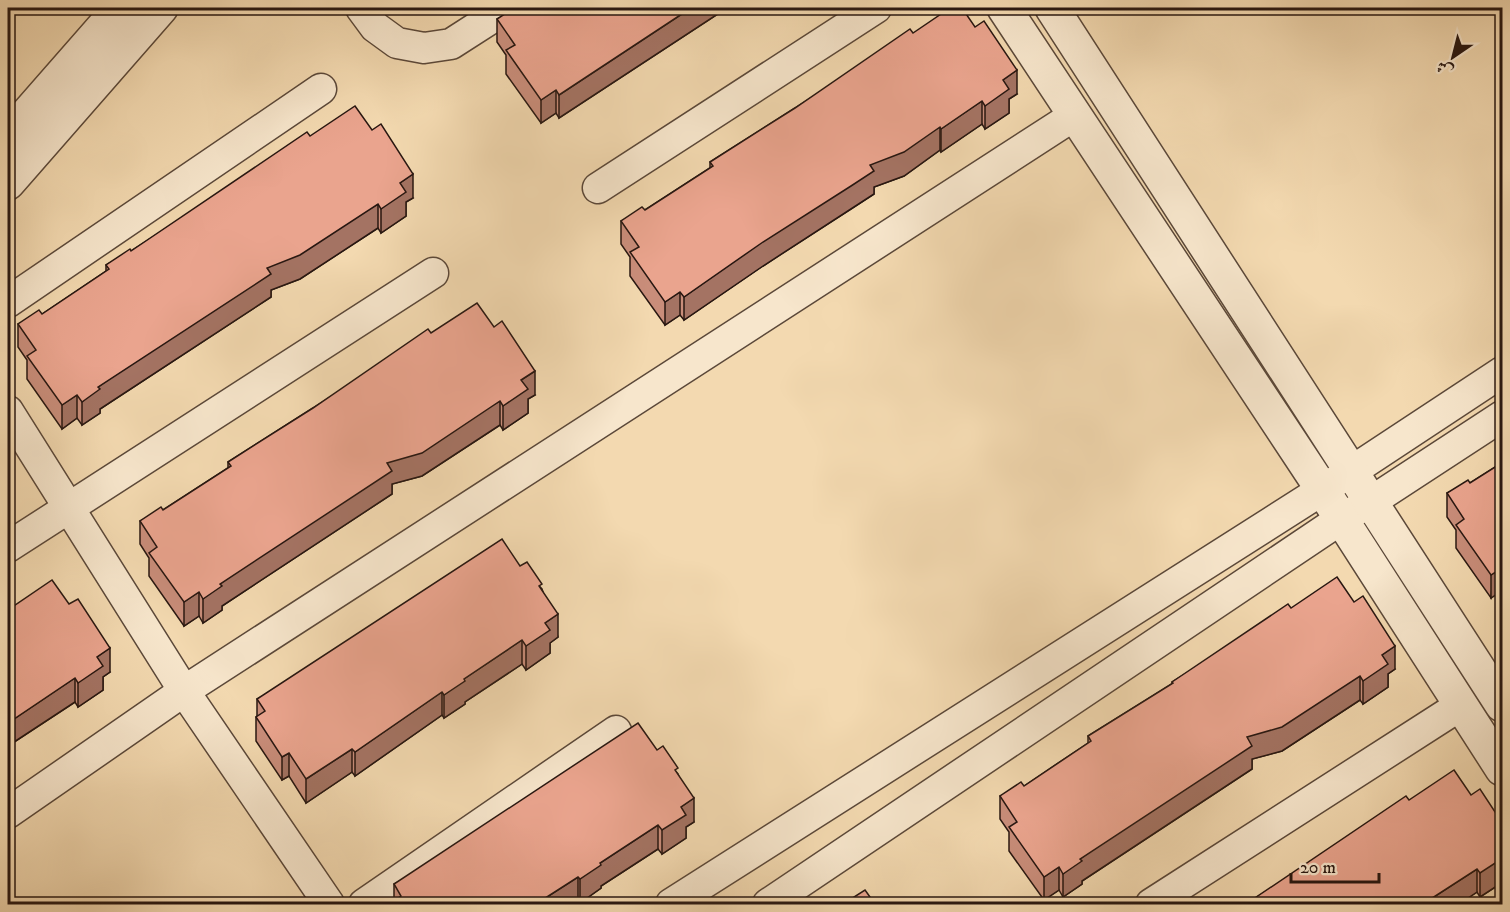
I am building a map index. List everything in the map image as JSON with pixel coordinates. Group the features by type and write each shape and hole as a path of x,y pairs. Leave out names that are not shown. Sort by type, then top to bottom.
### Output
{"street":[{"path":"8,136 120,8"},
{"path":"8,183 161,8"},
{"path":"361,8 375,27 397,43 424,48 451,44 507,8"},
{"path":"598,188 876,8"},
{"path":"1004,8 1322,489 1503,769"},
{"path":"1052,8 1352,471 1499,691"},
{"path":"8,302 321,89"},
{"path":"8,813 184,691 1075,115"},
{"path":"8,548 433,273"},
{"path":"671,904 1352,471 1503,372"},
{"path":"8,411 184,691 329,904"},
{"path":"768,904 1341,519 1503,416"},
{"path":"1151,904 1461,705"},
{"path":"364,904 616,730"}],"building":[{"path":"514,8 691,8 559,95 556,90 541,100 506,50 515,45 497,19"},
{"path":"950,8 962,8 975,27 984,21 1017,70 1003,80 1009,89 985,106 982,101 904,152 870,165 874,171 763,242 684,297 680,292 665,302 630,252 639,247 621,221 642,207 645,210 713,166 710,162 795,108 910,29 913,33"},
{"path":"355,106 372,130 381,124 413,174 400,183 406,192 381,209 378,204 300,255 267,268 271,274 98,387 100,389 82,402 77,395 62,405 27,356 36,350 18,324 39,310 42,314 109,269 106,265 130,249 131,251 307,132 310,136"},
{"path":"477,303 494,327 502,321 535,371 521,380 528,389 503,406 500,401 422,453 387,463 392,471 220,584 222,586 203,599 199,592 184,602 149,553 157,547 140,521 161,507 163,510 231,466 228,462 313,408 428,329 431,333"},
{"path":"1503,462 1503,567 1491,575 1456,525 1464,519 1447,493 1468,480 1470,483"},
{"path":"502,539 520,566 527,562 542,584 539,586 558,614 545,623 550,630 526,646 522,640 444,695 442,692 355,752 352,749 306,779 289,753 282,757 256,717 265,711 257,699"},
{"path":"1337,577 1354,602 1363,596 1395,646 1382,655 1388,664 1363,681 1360,676 1282,727 1247,737 1252,746 1080,859 1082,861 1063,874 1059,867 1044,877 1009,827 1017,822 1000,796 1021,782 1024,786 1091,741 1088,736 1173,683 1288,604 1291,608"},
{"path":"52,580 69,604 78,599 110,648 97,657 103,666 78,683 75,678 8,723 8,610"},
{"path":"638,723 657,750 663,746 678,768 675,770 694,798 681,807 686,815 662,830 658,825 580,879 578,877 536,904 394,904 392,902 401,896 394,884"},
{"path":"1454,770 1471,795 1480,789 1503,824 1503,845 1499,848 1503,853 1503,858 1480,873 1477,869 1423,904 1246,904 1406,796 1409,800"},
{"path":"865,890 875,904 843,904"}]}
